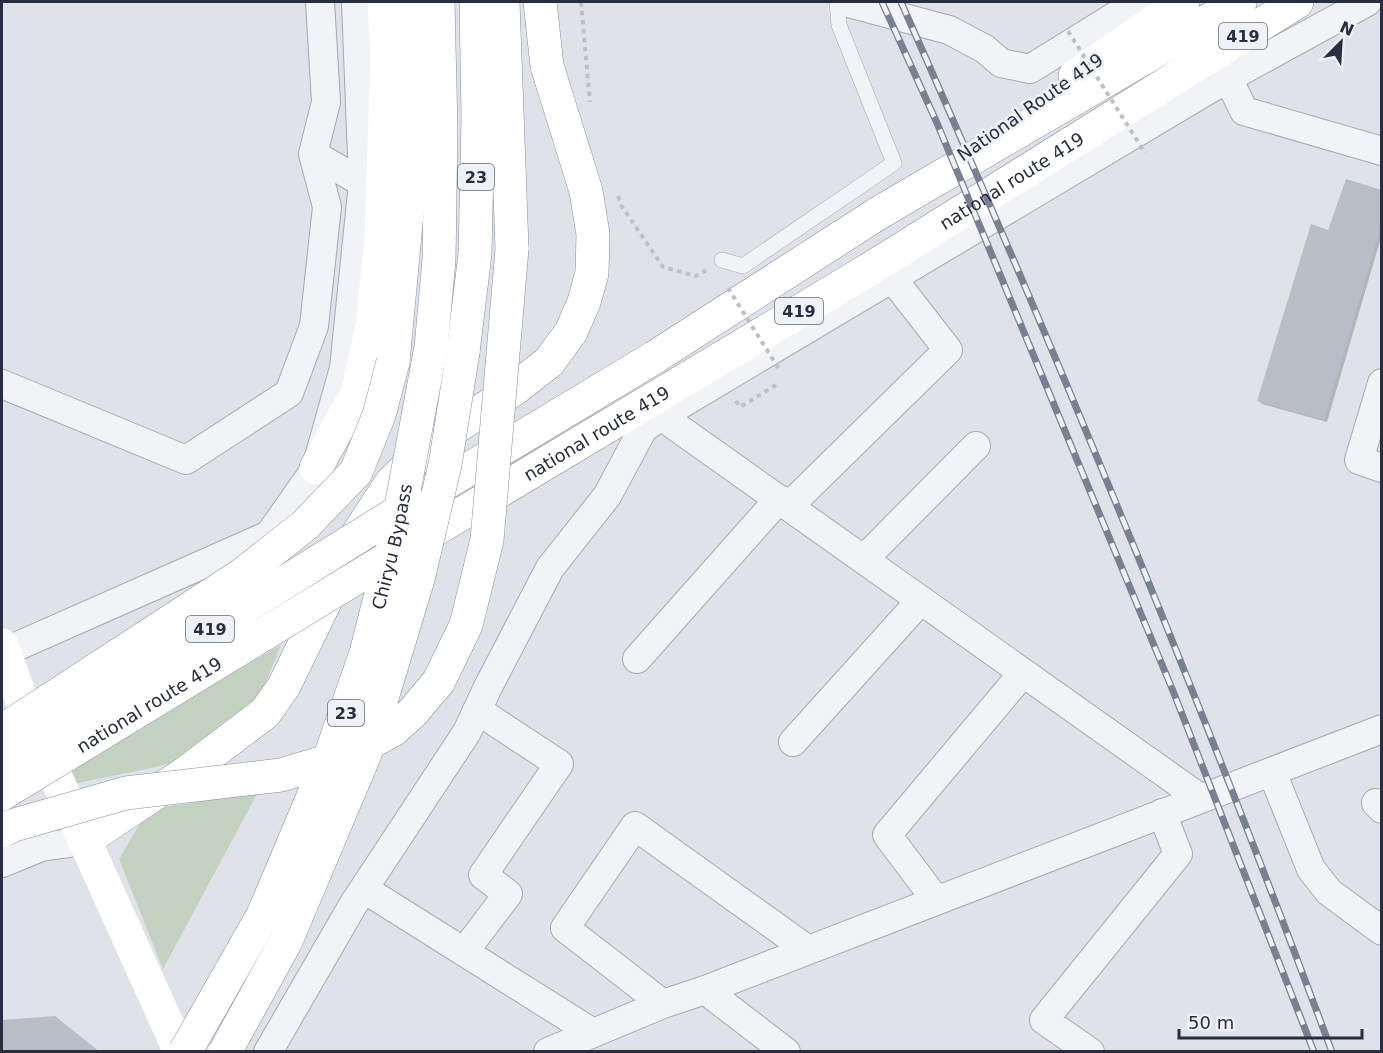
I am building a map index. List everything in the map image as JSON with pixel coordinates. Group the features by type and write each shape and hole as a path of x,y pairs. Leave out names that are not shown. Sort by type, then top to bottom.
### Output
{"main road":[{"path":"316,468 357,392 372,326 381,239 387,56 384,2"},
{"path":"2,731 243,574 305,525 356,472 379,415 393,362 410,181 407,2"},
{"name":"Chiryu Bypass","path":"185,1052 263,915 331,754 366,653 395,539 431,347 439,260 441,129 438,2"},
{"name":"Chiryu Bypass","path":"225,1052 286,941 364,754 418,579 445,465 463,352 475,254 478,118 476,2"},
{"path":"2,831 11,826 126,793 281,775 347,755 393,730 439,681 466,625 487,540 512,249 503,2"},
{"path":"84,841 187,772 265,713 284,686 359,532 391,483 433,442 513,390 549,362 571,332 584,302 591,273 593,234 586,191 547,66 540,2"},
{"name":"National Route 419","path":"877,214 1183,2"},
{"name":"national route 419","path":"2,758 418,500 655,357 877,214 1240,2"},
{"name":"national route 419","path":"2,795 407,547 865,272 1296,2"},
{"path":"2,649 23,704 180,1052"}],"street":[{"path":"2,384 186,460 290,393 314,326 327,207 313,154 326,102 320,2"},
{"path":"2,649 268,535 316,468 344,368 363,183 356,2"},
{"path":"845,2 949,30 985,49 1001,63 1030,69 1123,5"},
{"path":"268,1052 364,889 467,732 550,568 608,496 643,429 661,416 1228,78 1367,2"},
{"path":"1228,78 1244,111 1382,151"},
{"path":"313,154 363,183"},
{"path":"637,659 784,503 948,350 892,278"},
{"path":"1382,383 1359,460 1382,468"},
{"path":"661,416 1200,798"},
{"path":"864,560 976,447"},
{"path":"793,742 921,600"},
{"path":"936,900 887,835 1023,673"},
{"path":"464,952 508,894 483,874 559,764 477,710"},
{"path":"548,1052 663,1004 705,990 1382,729"},
{"path":"1272,772 1311,869 1329,892 1381,931"},
{"path":"1090,1052 1044,1020 1178,854 1162,813"},
{"path":"663,1004 565,928 635,826 808,950"},
{"path":"2,863 40,848 84,841"},
{"path":"364,889 593,1033"},
{"path":"705,990 786,1052"}],"lane":[{"path":"722,260 743,266 894,163 839,25 837,2"}],"path":[{"path":"581,2 590,104"},
{"path":"1068,32 1145,153"},
{"path":"617,194 621,205 663,267 696,276 722,260"},
{"path":"728,288 779,369"},
{"path":"734,398 740,407 776,385"}],"green space":[{"path":"281,645 259,700 194,759 73,784 64,768"},
{"path":"258,792 163,969 119,859 148,810"}],"building":[{"path":"1346,179 1382,190 1382,223 1324,420 1257,401 1311,224 1328,230"},
{"path":"55,1016 100,1052 2,1052 2,1020"}],"railway":[{"path":"882,2 937,123 1173,691 1314,1052"},
{"path":"901,2 1070,392 1124,523 1282,919 1332,1052"}]}
